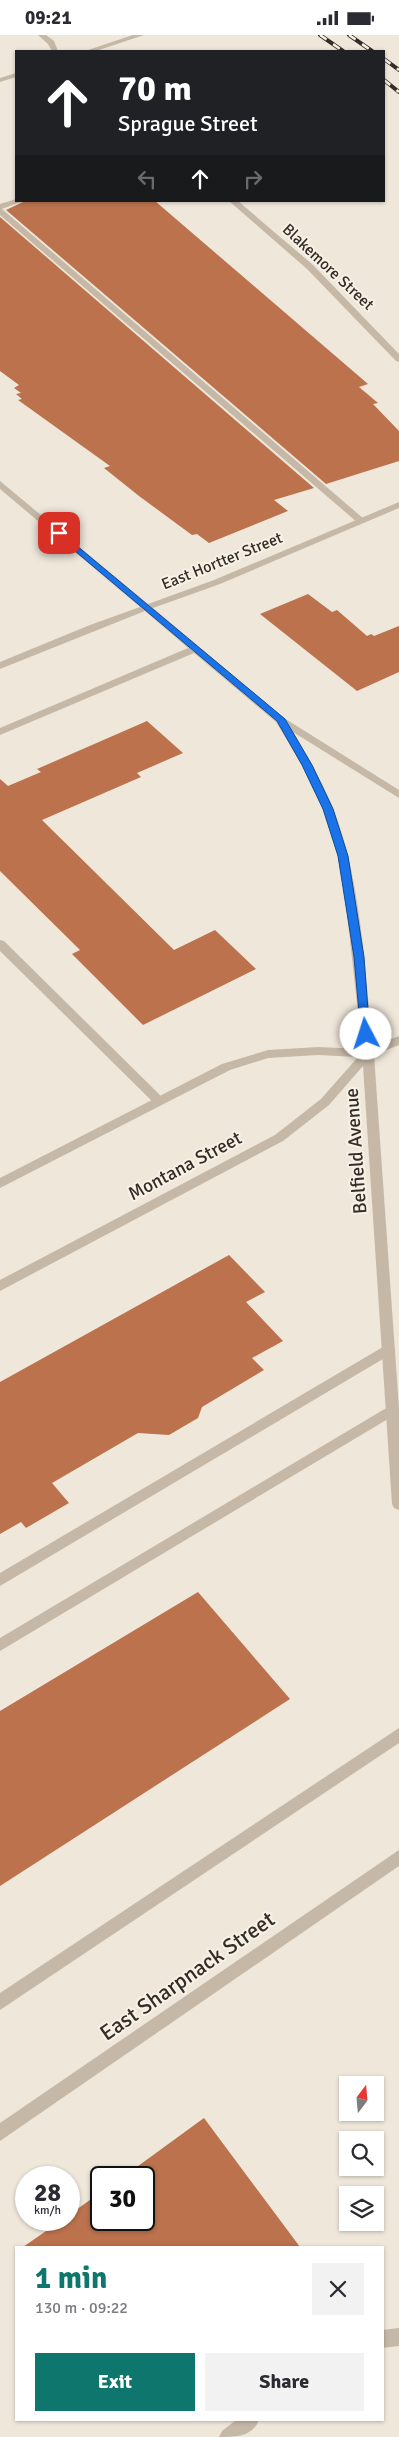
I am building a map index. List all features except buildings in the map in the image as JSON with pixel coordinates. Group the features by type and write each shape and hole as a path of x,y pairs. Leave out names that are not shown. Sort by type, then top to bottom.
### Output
{"street":[{"path":"42,35 52,43 55,50"},
{"path":"93,50 140,35"},
{"path":"0,80 15,75"},
{"path":"0,207 16,202"},
{"name":"Blakemore Street","path":"234,202 310,267 399,359"},
{"path":"0,211 361,521"},
{"path":"0,485 280,719 399,795"},
{"name":"East Hortter Street","path":"0,665 147,607 217,582 399,505"},
{"path":"0,732 196,648"},
{"name":"Belfield Avenue","path":"280,719 307,765 328,809 343,856 359,957 368,1053 399,1504"},
{"path":"0,944 158,1101"},
{"name":"Montana Street","path":"0,1183 226,1067 268,1054 318,1051 368,1053 399,1040"},
{"name":"Montana Street","path":"0,1286 279,1138 325,1102 368,1053"},
{"path":"0,1580 388,1349"},
{"path":"0,1645 392,1409"},
{"path":"0,2002 399,1735"},
{"name":"East Sharpnack Street","path":"0,2133 399,1857"},
{"path":"384,2339 399,2337"},
{"path":"228,2437 249,2421"}],"railway":[{"path":"320,35 342,50"},
{"path":"349,35 371,50"},
{"path":"385,60 399,70"},
{"path":"385,81 399,92"}],"route":[{"path":"59,533 280,719 307,765 328,809 343,856 359,957 366,1034"}]}
